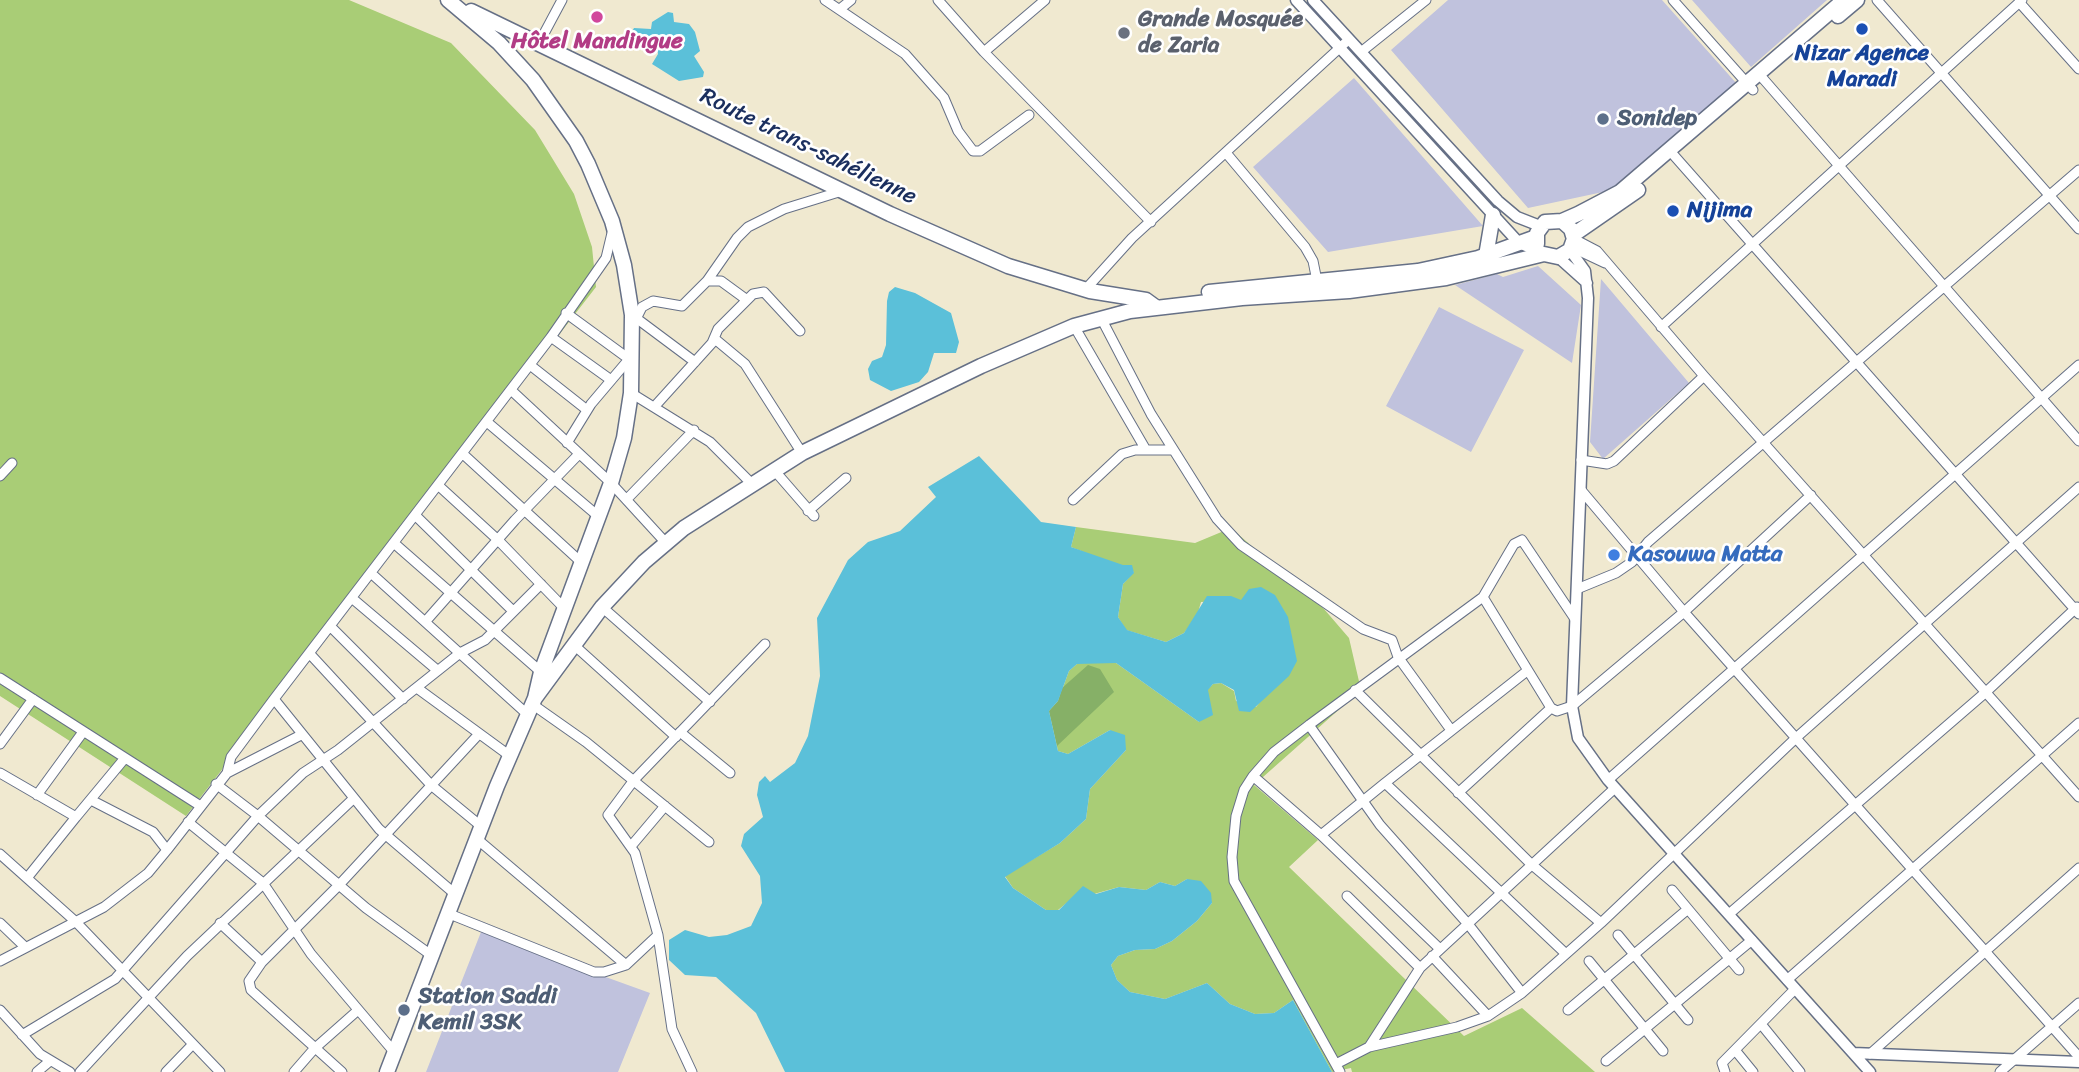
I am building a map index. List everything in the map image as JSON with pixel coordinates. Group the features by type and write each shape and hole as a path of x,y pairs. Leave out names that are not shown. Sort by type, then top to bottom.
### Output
{"highway":[{"name":"Route trans-sahélienne","path":"1318,286 1446,278 1565,247 1624,201 1844,0"},
{"name":"Route trans-sahélienne","path":"1762,77 1857,0"},
{"name":"Route trans-sahélienne","path":"453,2 845,191 1008,266 1085,290 1153,305"},
{"path":"387,1072 447,913 531,705 611,483 624,438 631,393 634,316 612,220 576,141 556,110 508,52 453,2"},
{"name":"Route trans-sahélienne","path":"531,705 601,607 666,542 751,483 802,453 940,385 1074,326 1153,305 1318,286 1418,271 1486,256 1519,243 1550,220 1562,220 1620,192 1674,154"},
{"path":"1486,256 1493,215"},
{"path":"1538,231 1565,247 1569,226 1562,220"}],"street":[{"path":"539,43 562,0"},
{"path":"825,0 896,46 914,64 944,98 958,131 974,151 980,151 1029,115"},
{"path":"840,9 851,0"},
{"path":"938,0 984,52 1151,222"},
{"path":"984,52 1045,0"},
{"path":"1296,0 1344,44 1361,52 1509,212 1538,231"},
{"path":"1313,0 1344,44 1519,243 1565,247 1605,263 2079,797"},
{"path":"1361,52 1426,0"},
{"path":"1673,0 1750,88"},
{"path":"1877,0 2079,229"},
{"path":"1661,327 1842,166 1940,72 2020,1 2079,69"},
{"path":"1085,290 1151,222 1344,44"},
{"path":"1762,77 2079,441"},
{"path":"1227,154 1305,247 1313,261 1318,286"},
{"path":"1674,154 2015,543 2078,610 1729,914"},
{"path":"1577,589 1616,573 2079,170"},
{"path":"695,362 634,316 642,307 653,301 682,306 707,281 737,237 748,227 784,209 845,191"},
{"path":"227,773 231,757 530,365 606,258 612,242 612,220"},
{"path":"1565,247 1587,283 1572,706 1578,738 1611,784 1870,1072"},
{"path":"707,281 721,281 747,300"},
{"path":"655,407 715,339 718,329 753,294 764,292 800,331"},
{"path":"566,313 631,357 587,410 567,443"},
{"path":"1101,318 1136,388 1217,519 1241,545 1363,629 1392,640 1398,657 1451,730"},
{"path":"1074,326 1146,450"},
{"path":"551,337 611,380"},
{"path":"715,339 745,364 802,453"},
{"path":"530,365 587,410"},
{"path":"1574,619 1522,540 1514,544 1483,597 1398,657 1274,752 1244,790 1236,816 1232,856 1234,881 1338,1068 1368,1046 1420,968 1468,925 1611,784 1735,668 2079,365"},
{"path":"1581,460 1607,464 1614,461 1704,376"},
{"path":"511,390 611,483 666,542"},
{"path":"631,393 694,430 710,442 751,483"},
{"path":"487,422 598,516"},
{"path":"627,499 694,430"},
{"path":"1073,500 1122,454 1146,450 1173,450"},
{"path":"463,454 582,563"},
{"path":"425,622 579,454"},
{"path":"0,476 12,463"},
{"path":"774,470 811,513 846,478"},
{"path":"439,486 498,540 564,608"},
{"path":"1368,1046 1457,1027 1488,1016 1522,993 1601,923 1797,737 2079,487"},
{"path":"1580,490 2079,1059"},
{"path":"1483,597 1551,708 1557,711 1572,706 1684,611 1811,495"},
{"path":"416,516 513,611"},
{"path":"395,544 541,672"},
{"path":"372,574 460,653 586,742 709,842"},
{"path":"22,1035 111,983 258,816 303,773 372,723 460,653 493,632 541,584"},
{"path":"353,599 438,670"},
{"path":"601,607 710,702"},
{"path":"331,627 403,699"},
{"path":"692,1072 672,1029 658,935 632,845 607,816 634,780 765,643"},
{"path":"574,645 678,735 730,773"},
{"path":"310,654 431,785 626,965"},
{"path":"1321,835 1527,671"},
{"path":"0,678 199,805"},
{"path":"417,688 510,756"},
{"path":"1355,690 1531,864 1601,923"},
{"path":"0,744 33,699"},
{"path":"274,699 385,835 455,894"},
{"path":"1458,793 1551,708"},
{"path":"1724,1072 1722,1063 1761,1024 1791,984 1913,870 2079,723"},
{"path":"1309,725 1396,844 1468,925 1522,993"},
{"path":"37,795 83,732"},
{"path":"0,961 24,946 104,907 148,873 199,805 227,773 301,735"},
{"path":"342,1072 248,987 249,981 262,962 339,885 478,735"},
{"path":"27,878 125,758"},
{"path":"0,773 76,817"},
{"path":"1253,776 1321,835 1440,949"},
{"path":"1385,783 1566,954"},
{"path":"216,784 298,849 383,922 431,954"},
{"path":"80,1072 220,923 353,799"},
{"path":"91,800 153,832 167,850"},
{"path":"632,845 666,806"},
{"path":"188,822 262,883 357,1011 395,1053"},
{"path":"0,855 75,922 220,1072"},
{"path":"1870,1054 2079,867"},
{"path":"1672,890 1739,970"},
{"path":"1347,896 1420,968"},
{"path":"1568,1010 1688,909"},
{"path":"447,913 594,972 626,965 658,935"},
{"path":"0,923 24,946"},
{"path":"220,923 262,962"},
{"path":"1618,935 1688,1020"},
{"path":"1606,1061 1752,940"},
{"path":"1432,956 1488,1016"},
{"path":"1589,961 1663,1051"},
{"path":"2000,1072 2079,1003"},
{"path":"0,1010 50,1061 70,1072"},
{"path":"294,1072 314,1049 357,1011"},
{"path":"0,1029 10,1022"},
{"path":"1761,1024 1799,1072"},
{"path":"166,1072 193,1044"},
{"path":"1735,1050 1753,1072"},
{"path":"1853,1054 2014,1060 2079,1059"},
{"path":"37,1072 50,1061"}],"shaded area":[{"name":"Sonidep","path":"1448,0 1662,0 1737,84 1618,185 1603,192 1528,208 1391,50"},
{"path":"1692,0 1827,0 1751,67"},
{"path":"1354,78 1483,226 1328,252 1253,167"},
{"path":"1538,266 1581,305 1572,363 1455,285 1497,274 1503,277"},
{"path":"1601,279 1689,383 1603,459 1590,442"},
{"path":"1439,307 1524,350 1471,452 1386,406"},
{"path":"481,932 650,993 618,1072 426,1072"}],"green space":[{"path":"0,0 349,0 451,43 535,130 574,194 592,247 596,287 186,816 0,696"},
{"path":"1076,527 1195,543 1231,528 1324,609 1349,638 1361,690 1254,785 1318,840 1289,867 1464,1036 1522,1008 1595,1072 1352,1072 1351,1068 1332,1072 1293,1000 1274,1013 1255,1014 1230,1004 1207,983 1165,999 1130,992 1117,980 1111,965 1118,956 1135,950 1155,949 1172,941 1197,921 1212,903 1187,879 1175,886 1160,882 1146,890 1119,887 1069,901 1058,910 1046,910 1013,888 1005,876 1060,843 1086,819 1090,789 1126,750 1110,730 1068,754 1058,751 1049,711 1058,701 1069,671 1078,663 1116,663 1199,722 1207,690 1213,684 1221,683 1234,691 1236,701 1256,707 1265,696 1241,600 1201,602 1197,616 1184,633 1166,642 1126,630 1118,617 1123,584 1134,572 1071,547"},
{"path":"1088,665 1100,669 1114,692 1057,746 1049,711 1058,701 1062,688"}],"water":[{"path":"668,12 673,13 674,22 689,24 695,32 700,51 694,56 704,72 703,77 679,81 652,64 658,54 656,44 638,50 626,42 634,28 651,29 652,22"},
{"path":"895,287 915,293 951,313 959,342 956,353 934,353 928,372 919,382 891,391 870,380 868,369 872,361 882,357 886,345 887,301 889,292"},
{"path":"979,456 1041,522 1076,527 1071,547 1123,565 1132,565 1134,573 1123,584 1118,617 1127,630 1166,642 1184,633 1207,596 1231,596 1241,600 1249,589 1261,587 1275,595 1288,617 1297,661 1289,676 1250,712 1239,711 1234,690 1221,683 1213,684 1208,690 1213,715 1199,722 1116,663 1077,664 1069,671 1058,701 1049,711 1058,751 1068,754 1110,730 1125,735 1126,750 1090,789 1086,819 1060,843 1005,877 1013,888 1046,910 1059,910 1083,886 1096,894 1119,887 1146,890 1160,882 1175,886 1187,879 1201,881 1211,893 1212,903 1197,921 1172,941 1155,949 1135,950 1118,956 1111,965 1117,980 1130,992 1165,999 1207,983 1230,1004 1255,1014 1274,1013 1293,1000 1332,1072 785,1072 756,1013 716,977 685,975 669,960 669,940 685,930 709,937 727,935 751,926 762,903 760,876 741,846 744,834 763,817 757,795 759,782 765,776 770,782 795,763 808,736 820,676 817,618 848,560 868,542 900,531 936,497 928,487"}],"place":[{"name":"Hôtel Mandingue","path":"597,17"},
{"name":"Nizar Agence Maradi","path":"1862,29"},
{"name":"Grande Mosquée de Zaria","path":"1124,33"},
{"name":"Sonidep","path":"1603,119"},
{"name":"Nijima","path":"1673,211"},
{"name":"Kasouwa Matta","path":"1614,555"},
{"name":"Station Saddi Kemil 3SK","path":"404,1010"}]}
